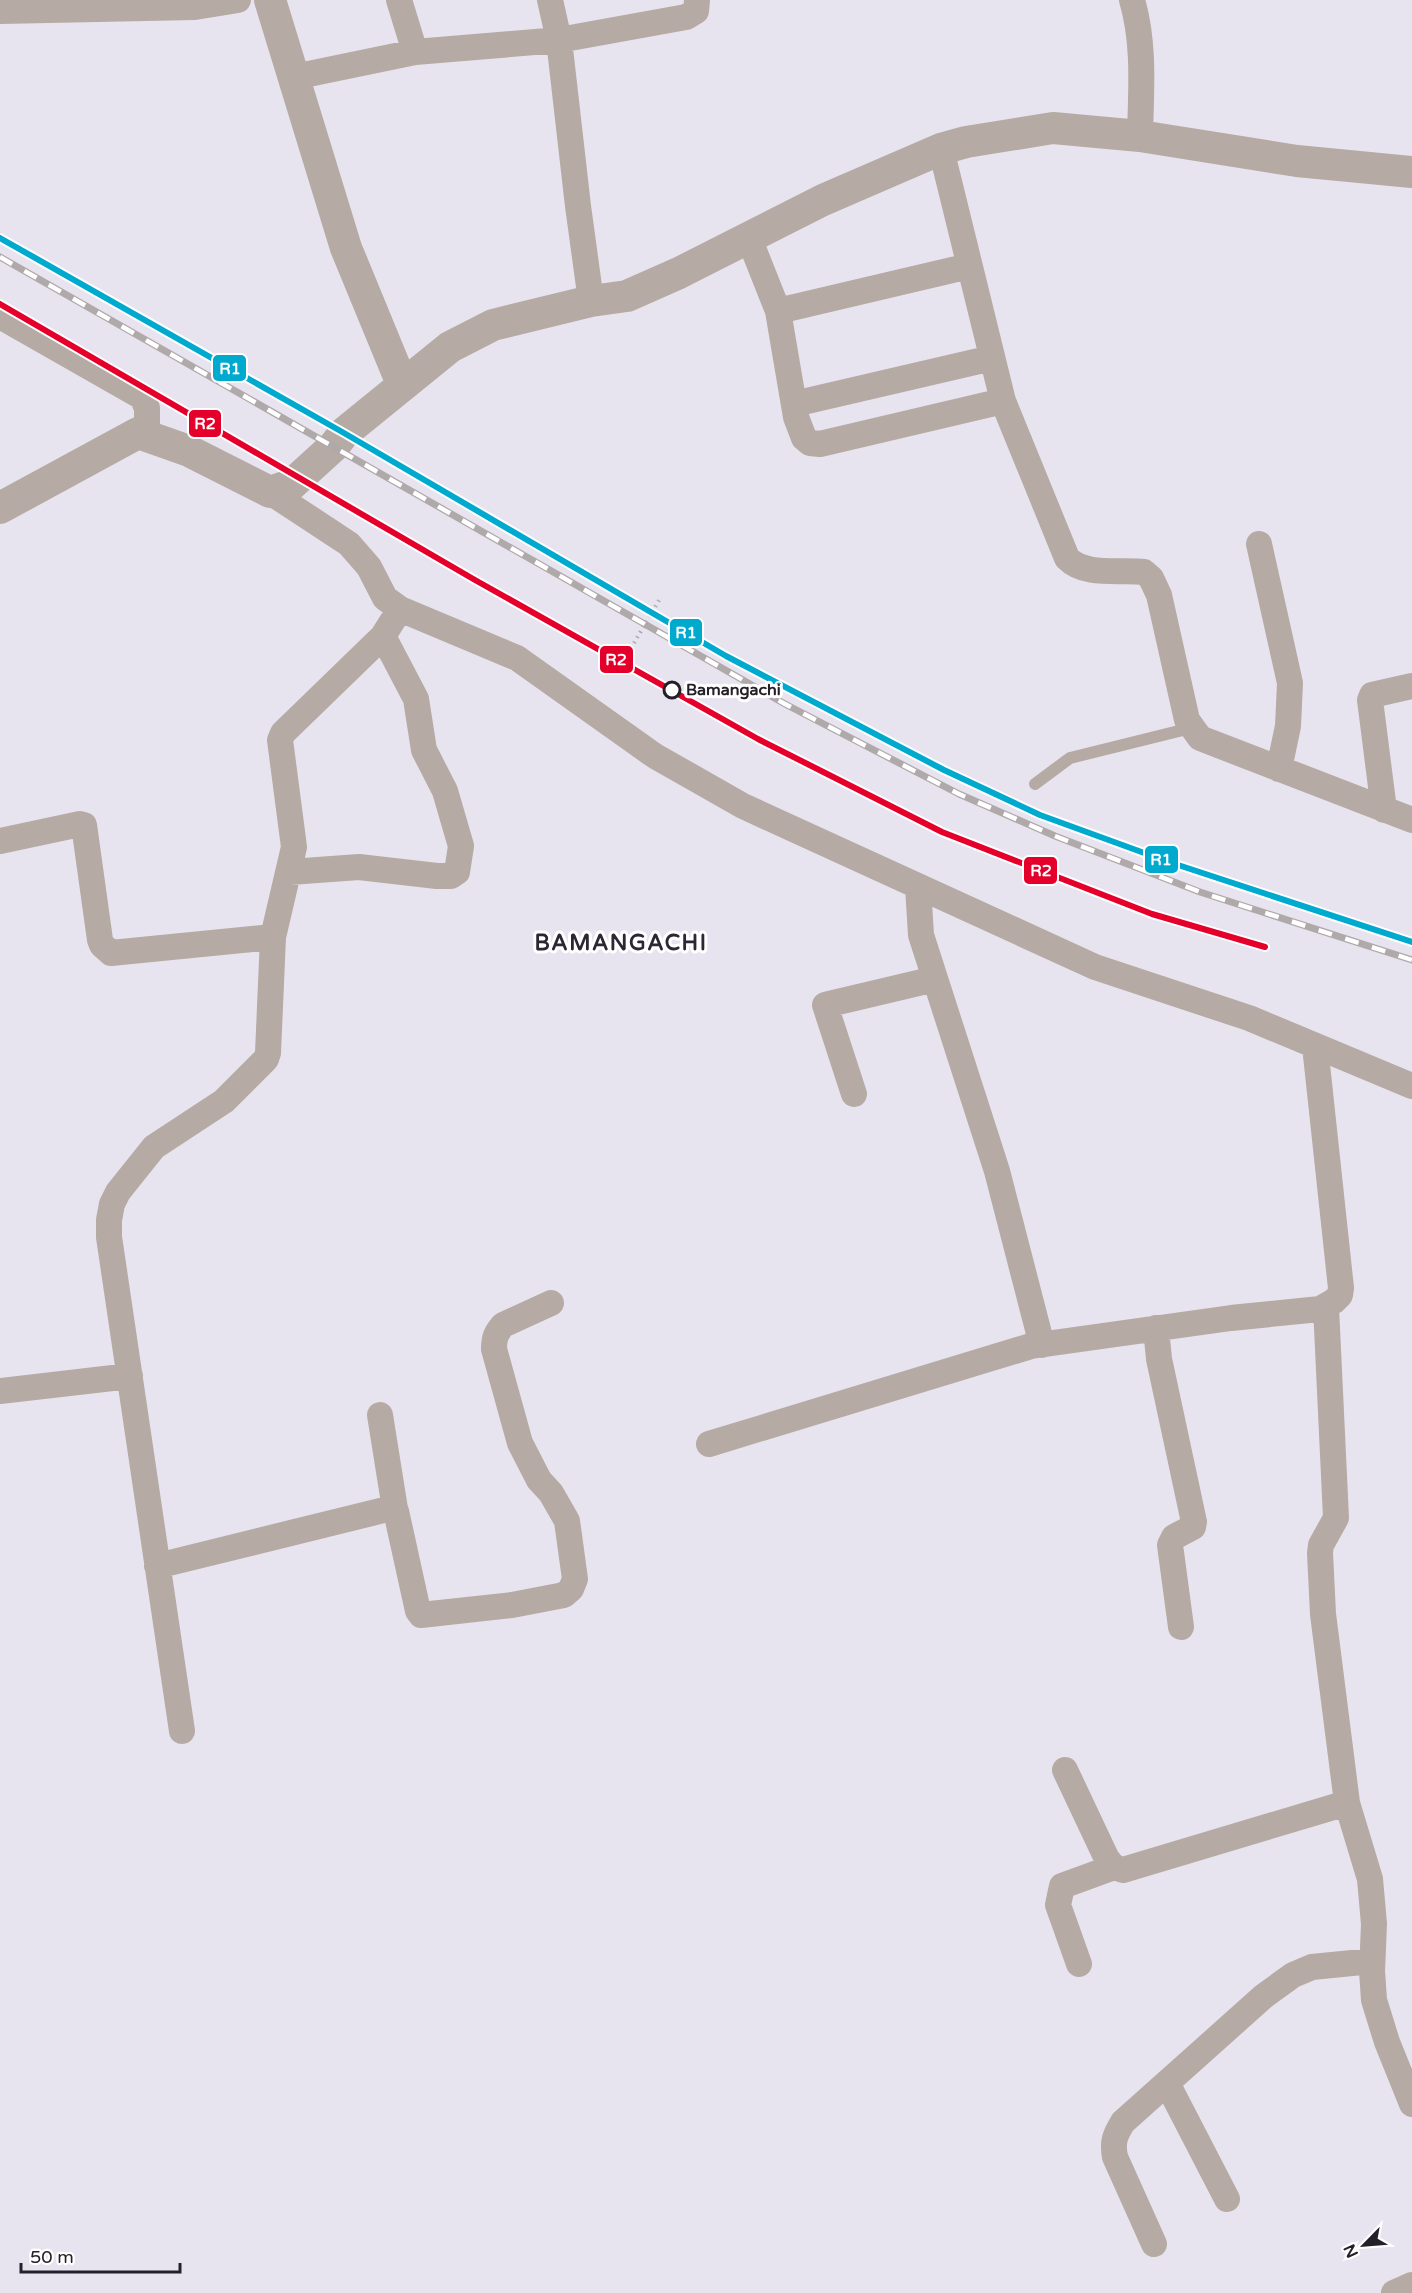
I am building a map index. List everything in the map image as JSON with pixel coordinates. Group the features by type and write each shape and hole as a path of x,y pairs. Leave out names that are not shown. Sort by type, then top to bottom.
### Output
{"street":[{"path":"0,11 195,7 238,0"},
{"path":"270,0 346,248 402,384"},
{"path":"399,0 415,52"},
{"path":"550,0 559,40 591,301"},
{"path":"294,77 415,52 559,40 686,17 696,11 697,0"},
{"path":"1132,0 1138,19 1141,64 1140,136"},
{"path":"270,492 291,485 334,446 344,433 450,347 492,325 591,301 627,296 679,273 823,200 941,150 966,142 1053,128 1140,136 1297,161 1412,172"},
{"path":"941,150 1003,401 1067,558 1074,566 1144,572 1151,578 1159,596 1187,720 1200,738 1412,820"},
{"path":"749,238 778,311 794,404 804,438 810,443 820,444 1003,401"},
{"path":"778,311 969,266"},
{"path":"0,316 142,397 147,408 147,436"},
{"path":"794,404 992,358"},
{"path":"0,508 138,433 189,451 270,492 349,544 369,567 385,598 400,609 517,658 655,756 743,806 1095,967 1249,1018 1412,1086"},
{"path":"1259,544 1290,683 1288,726 1279,769"},
{"path":"182,1731 108,1220 118,1192 154,1147 224,1101 266,1059 273,937 294,847 280,740 283,733 382,636 400,609"},
{"path":"290,872 344,866 437,876 451,876 458,872 461,846 445,791 424,750 416,699 382,636"},
{"path":"1384,810 1371,695 1412,686"},
{"path":"0,841 84,825 100,939 102,945 111,953 273,937"},
{"path":"918,887 921,935 997,1171 1042,1345"},
{"path":"854,1094 825,1005 935,979"},
{"path":"710,1444 1015,1350 1156,1328 1326,1307 1340,1295 1341,1288 1315,1046"},
{"path":"380,1415 395,1509 418,1611 421,1615 535,1602 564,1595 571,1589 575,1579 567,1521 551,1493 539,1479 520,1443 494,1339 497,1331 503,1325 551,1302"},
{"path":"1326,1307 1336,1518 1321,1545 1319,1558 1323,1614 1347,1803 1370,1879 1374,1924 1372,1961 1374,2000 1387,2042 1412,2104"},
{"path":"1156,1328 1159,1359 1194,1522 1193,1527 1174,1538 1170,1545 1180,1627"},
{"path":"0,1391 130,1376"},
{"path":"157,1566 395,1509"},
{"path":"1065,1770 1107,1859 1114,1868"},
{"path":"1079,1964 1058,1905 1062,1886 1114,1868 1122,1870 1347,1803"},
{"path":"1154,2244 1112,2146 1115,2134 1122,2122 1264,1996 1293,1975 1312,1968 1372,1961"},
{"path":"1167,2083 1227,2199"},
{"path":"1394,2293 1412,2285"}],"lane":[{"path":"1035,784 1070,758 1191,728"}],"path":[{"path":"634,643 661,597"}],"railway":[{"path":"0,238 344,433 726,656 944,770 1040,815 1169,862 1412,942"},
{"path":"0,257 785,704 959,794 1055,836 1200,892 1412,960"}],"transit line":[{"name":"R1","path":"0,238 344,433 726,656 944,770 1040,815 1169,862 1412,942"},
{"name":"R2","path":"0,304 475,580 758,739 942,832 1152,914 1265,947"}],"place":[{"name":"Bamangachi","path":"672,690"}],"district":[{"name":"BAMANGACHI","path":"621,943"}]}
